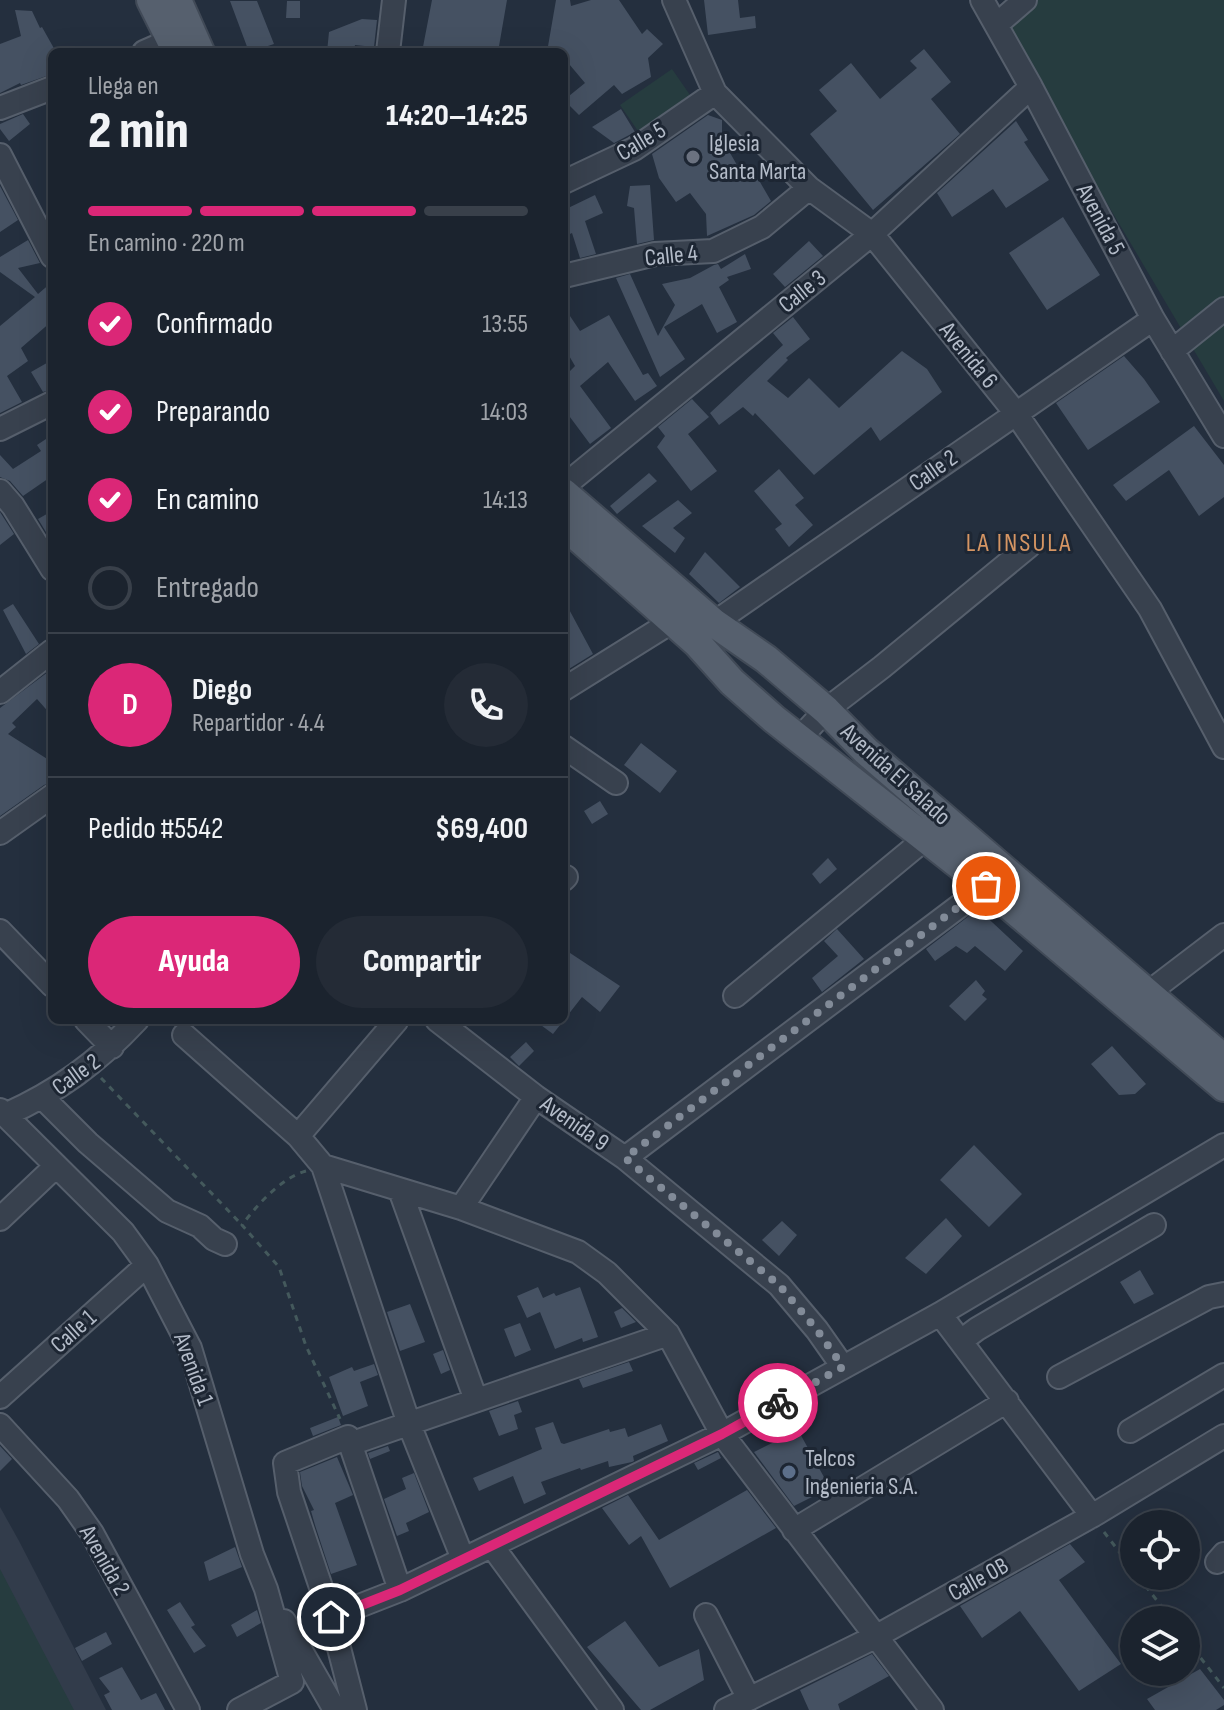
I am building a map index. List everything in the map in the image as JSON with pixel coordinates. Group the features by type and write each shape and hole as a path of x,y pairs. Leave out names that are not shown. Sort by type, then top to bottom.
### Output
{"main road":[{"path":"151,0 185,44"},
{"path":"177,0 185,44"},
{"name":"Avenida El Salado","path":"568,496 714,623 766,659 826,710 866,751 1224,1059"},
{"name":"Avenida El Salado","path":"568,529 673,621 732,682 799,739 986,886 1224,1087"}],"street":[{"path":"388,48 394,0"},
{"name":"Avenida 6","path":"674,0 715,93 809,188 872,234 1015,412 1150,609 1224,747"},
{"name":"Avenida 5","path":"982,0 1153,319 1222,428"},
{"path":"996,25 1025,0"},
{"path":"164,48 185,44"},
{"name":"Calle 3","path":"568,483 872,234 1031,87"},
{"path":"0,108 48,90"},
{"name":"Calle 5","path":"568,180 634,149 715,93"},
{"path":"0,155 48,248"},
{"name":"Calle 4","path":"568,275 655,254 713,251 762,227 809,188"},
{"path":"1172,351 1224,309"},
{"name":"Calle 2","path":"714,623 1153,319"},
{"path":"0,429 48,405"},
{"path":"0,491 13,506 48,563"},
{"path":"799,739 826,710 1029,546"},
{"path":"568,687 673,621"},
{"path":"0,692 48,654"},
{"path":"568,750 616,783"},
{"path":"0,833 48,799"},
{"path":"735,996 926,838"},
{"path":"625,1158 986,886"},
{"path":"0,931 48,981"},
{"path":"1148,993 1224,935"},
{"path":"90,1024 112,1047"},
{"name":"Calle 2","path":"2,1112 43,1098 90,1066 133,1024"},
{"path":"298,1136 394,1024"},
{"name":"Avenida 9","path":"447,1024 536,1097 625,1158 779,1285 843,1367"},
{"path":"184,1035 298,1136 323,1166 409,1424 463,1559"},
{"path":"461,1208 536,1097"},
{"path":"43,1098 88,1143 167,1211 200,1226 225,1244"},
{"name":"Avenida 1","path":"2,1112 123,1232 147,1265 190,1348 292,1682 239,1710"},
{"path":"331,1617 400,1590 722,1434 940,1314 1224,1145"},
{"path":"0,1219 56,1166"},
{"path":"323,1166 461,1208 578,1252 607,1273 668,1334 722,1434 932,1710"},
{"path":"400,1190 476,1400"},
{"path":"961,1341 1154,1225"},
{"name":"Calle 1","path":"0,1397 147,1265"},
{"path":"1059,1377 1209,1297 1224,1294"},
{"path":"940,1314 1092,1516"},
{"path":"355,1710 331,1617 289,1492 285,1463 349,1440 409,1424 668,1334"},
{"path":"1130,1431 1224,1375"},
{"path":"794,1530 1007,1401"},
{"name":"Avenida 2","path":"0,1425 68,1499 92,1533 188,1710"},
{"name":"Calle 0B","path":"726,1710 875,1637 1092,1516 1224,1436"},
{"path":"349,1440 400,1590"},
{"path":"492,1546 612,1710"},
{"path":"266,1589 335,1710"},
{"path":"706,1615 749,1699"}],"path":[{"path":"90,1066 279,1267 306,1346 349,1440"},
{"path":"242,1225 252,1211 297,1173 323,1166"},
{"path":"1092,1516 1120,1553"},
{"path":"1149,1590 1161,1606"},
{"path":"1200,1657 1224,1688"}],"shaded area":[{"path":"0,1507 19,1541 106,1710 0,1710"}],"green space":[{"path":"1034,0 1224,0 1224,401 1037,85 1009,22"},
{"path":"672,69 690,95 638,131 620,105"},
{"path":"0,1569 74,1710 0,1710"}],"building":[{"path":"432,0 507,0 499,48 423,48"},
{"path":"556,0 570,0 571,6 591,0 619,0 642,34 647,29 663,44 648,58 651,77 622,94 614,85 579,115 568,104 568,97 585,83 568,63 568,48 548,48"},
{"path":"704,0 738,0 740,18 755,16 756,28 708,35"},
{"path":"230,1 257,1 274,44 248,48"},
{"path":"287,1 300,1 300,18 286,18"},
{"path":"15,10 32,11 54,48 48,48 48,75 20,83 0,93 0,44 21,36"},
{"path":"362,19 377,20 374,47 355,45 355,48 327,48 329,32"},
{"path":"924,49 951,82 931,99 960,134 873,210 810,134 837,111 819,90 851,63 880,99 917,68 910,61"},
{"path":"621,109 635,132 614,143 592,127"},
{"path":"23,114 30,124 9,141 0,124"},
{"path":"708,115 722,120 722,139 737,165 740,163 760,182 771,201 754,215 707,236 706,214 690,193 676,202 659,178 652,154"},
{"path":"1016,121 1028,140 1024,142 1049,180 1006,208 993,189 952,217 937,193"},
{"path":"650,185 654,240 637,244 634,208 627,206 630,186"},
{"path":"0,186 18,220 0,232"},
{"path":"595,195 603,213 585,221 596,254 580,258 572,233 568,235 568,208"},
{"path":"1063,217 1100,275 1047,310 1009,253"},
{"path":"28,240 40,263 18,268 38,294 48,285 48,324 21,348 28,361 7,376 22,402 0,413 0,326 35,297 0,272 0,257"},
{"path":"809,241 823,256 785,287 773,274"},
{"path":"745,254 751,269 727,277 729,280 719,287 737,322 717,333 702,304 664,327 685,359 660,377 616,278 630,274 658,336 675,305 662,284 690,278 714,265 718,264 721,269"},
{"path":"568,313 580,331 609,315 643,375 648,373 657,386 635,401 608,362 580,386 611,428 590,444 568,414 568,373 575,366 568,354"},
{"path":"793,317 810,339 786,358 788,360 767,381 788,398 809,378 839,408 902,351 927,369 942,392 880,441 871,427 814,475 755,413 753,416 743,407 719,425 710,413 783,345 773,333"},
{"path":"1124,356 1160,402 1088,450 1056,403"},
{"path":"48,362 48,390 43,392 31,372"},
{"path":"692,399 709,417 688,434 717,471 691,491 657,447 665,436 658,427"},
{"path":"1194,426 1224,465 1224,497 1199,516 1169,470 1126,501 1113,485"},
{"path":"48,438 48,479 23,496 10,481 0,477 0,455 13,469 41,451 37,445"},
{"path":"779,469 804,498 795,505 813,525 789,547 775,529 782,524 754,491"},
{"path":"649,473 657,481 617,514 610,506"},
{"path":"678,500 692,513 673,528 685,538 675,553 642,526"},
{"path":"0,512 14,534 0,545"},
{"path":"48,513 48,535 38,519"},
{"path":"705,552 740,587 719,603 689,574"},
{"path":"13,604 39,644 26,654 3,610"},
{"path":"568,607 593,654 568,670"},
{"path":"48,672 48,711 37,699 12,723 16,727 8,734 48,759 48,784 0,816 0,708"},
{"path":"641,743 677,771 660,793 624,765"},
{"path":"600,801 608,814 592,824 584,811"},
{"path":"828,858 837,869 820,884 812,874"},
{"path":"978,909 1023,951 1005,971 975,946 967,953 956,946 935,961 926,949"},
{"path":"837,929 864,959 822,992 812,978 838,956 824,941"},
{"path":"568,952 620,986 600,1012 582,997 568,1015"},
{"path":"976,980 987,999 965,1021 949,1006"},
{"path":"539,1024 561,1024 553,1034"},
{"path":"526,1042 534,1051 519,1066 510,1057"},
{"path":"1112,1046 1146,1084 1135,1094 1119,1095 1091,1064"},
{"path":"974,1145 1022,1194 989,1227 940,1180"},
{"path":"946,1218 962,1236 926,1274 905,1258"},
{"path":"782,1221 797,1235 779,1256 762,1240"},
{"path":"1140,1270 1154,1294 1134,1304 1120,1282"},
{"path":"538,1287 543,1298 580,1287 598,1337 583,1342 582,1338 555,1349 540,1312 527,1318 517,1296"},
{"path":"410,1304 425,1342 400,1351 387,1312"},
{"path":"622,1308 636,1322 621,1328 614,1312"},
{"path":"520,1323 531,1350 515,1357 504,1329"},
{"path":"443,1350 450,1370 441,1374 433,1354"},
{"path":"629,1362 633,1371 583,1388 579,1379"},
{"path":"374,1364 378,1375 360,1382 368,1406 343,1416 329,1377 352,1367 354,1371"},
{"path":"518,1401 522,1412 514,1415 518,1429 499,1436 489,1411"},
{"path":"338,1417 341,1425 313,1436 310,1428"},
{"path":"553,1422 564,1444 609,1429 610,1432 625,1428 628,1437 661,1424 668,1441 633,1456 632,1462 609,1467 608,1461 541,1482 546,1494 524,1504 513,1476 479,1491 473,1478 542,1449 535,1428"},
{"name":"Telcos Ingenieria S.A.","path":"798,1430 830,1488 794,1506 754,1452"},
{"path":"0,1446 12,1459 0,1471"},
{"path":"388,1446 390,1451 370,1459 368,1453"},
{"path":"718,1452 721,1458 698,1470 694,1463"},
{"path":"337,1457 353,1495 335,1503 357,1565 331,1574 300,1472"},
{"path":"414,1473 429,1512 406,1523 409,1531 397,1536 384,1499 406,1489 402,1478"},
{"path":"747,1490 776,1528 670,1588 641,1536 629,1545 602,1508 628,1495 659,1540"},
{"path":"1070,1544 1085,1562 1059,1580 1120,1665 1079,1691 1020,1611 982,1638 960,1606"},
{"path":"235,1547 242,1567 209,1581 204,1562"},
{"path":"180,1602 195,1625 191,1627 206,1646 194,1653 167,1610"},
{"path":"257,1610 261,1623 237,1637 231,1625"},
{"path":"625,1621 659,1667 699,1649 704,1680 650,1710 641,1710 587,1647"},
{"path":"106,1632 112,1644 82,1661 75,1648"},
{"path":"872,1654 889,1676 838,1704 840,1710 809,1710 800,1690"},
{"path":"122,1667 141,1700 156,1693 165,1710 112,1710 104,1695 110,1692 99,1678"},
{"path":"1200,1669 1224,1700 1224,1705 1216,1710 1155,1710 1147,1699 1170,1686 1200,1686"}],"way so far":[{"path":"778,1403 843,1367 779,1285 625,1158 986,886"}],"place":[{"name":"Iglesia Santa Marta","path":"693,157"},
{"name":"Telcos Ingenieria S.A.","path":"789,1472"}],"district":[{"name":"LA INSULA","path":"1019,542"}],"route":[{"path":"331,1617 400,1590 492,1546 722,1434 778,1403"}]}
